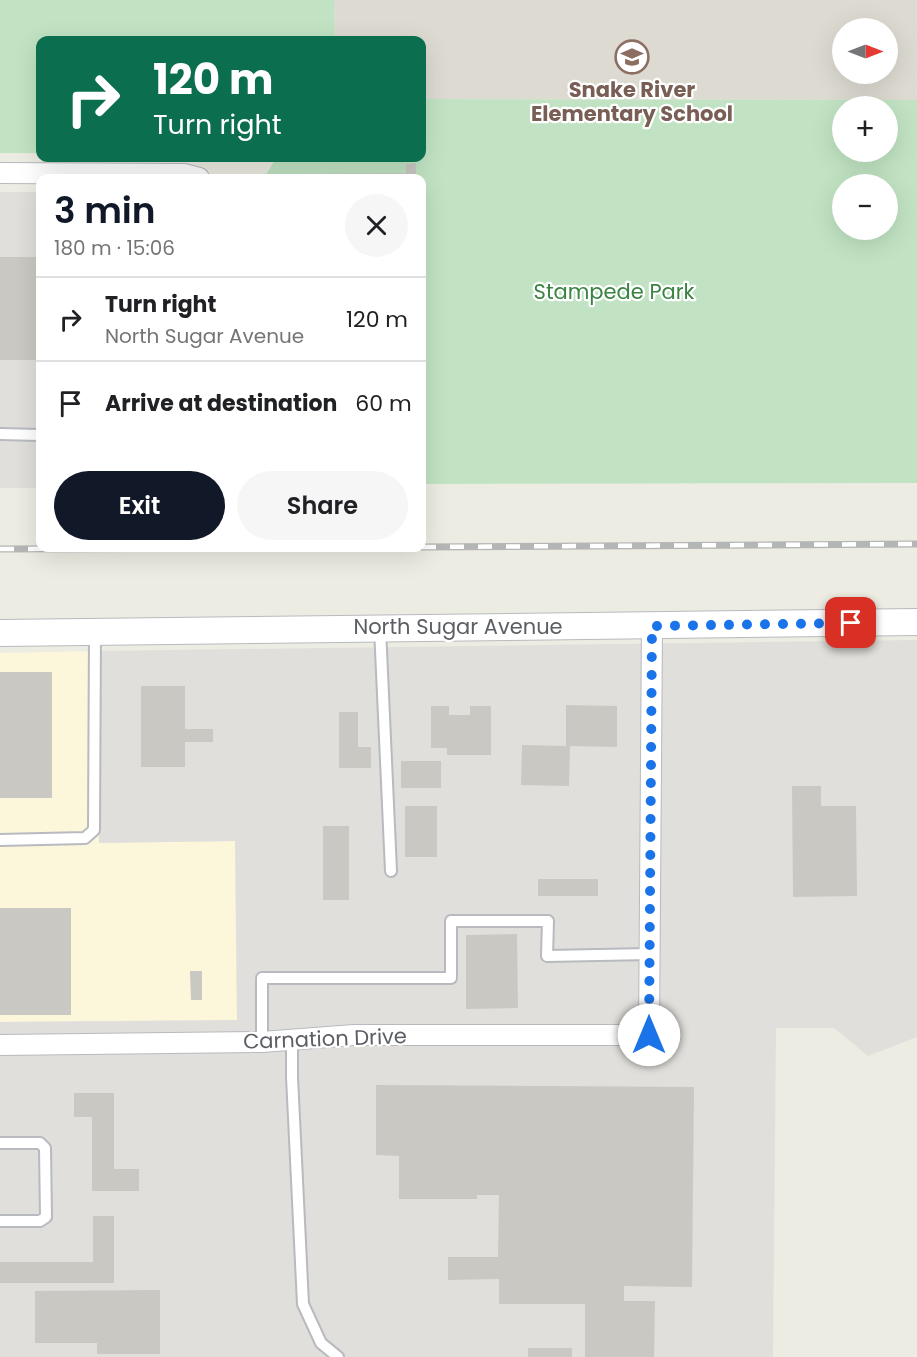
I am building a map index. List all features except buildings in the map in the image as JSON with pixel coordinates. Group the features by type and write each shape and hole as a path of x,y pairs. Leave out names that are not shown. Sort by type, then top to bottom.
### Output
{"street":[{"path":"0,173 184,174"},
{"name":"North Sugar Avenue","path":"0,633 917,622"},
{"path":"650,954 652,626"},
{"name":"Carnation Drive","path":"0,1045 262,1042 354,1035 649,1035 650,954"}],"lane":[{"path":"0,434 36,435"},
{"path":"380,627 391,871"},
{"path":"0,840 85,838 94,830 95,632"},
{"path":"262,1042 262,978 451,978 451,921 548,921 547,956 650,954"},
{"path":"292,1040 303,1304 321,1343 338,1357"},
{"path":"0,1143 40,1143 45,1148 46,1217 40,1221 0,1221"}],"shaded area":[{"name":"Snake River Elementary School","path":"334,0 917,0 917,100 898,100 898,96 832,96 832,100 426,99 426,36 335,36"},
{"path":"0,192 36,192 36,488 0,488"},
{"path":"917,640 917,1037 868,1056 834,1028 776,1028 773,1357 0,1357 0,1022 237,1020 235,841 99,843 97,651"},
{"path":"97,651 99,843 235,841 237,1020 0,1022 0,653"}],"green space":[{"path":"0,0 334,0 335,36 36,36 36,153 0,153"},
{"name":"Stampede Park","path":"426,99 832,100 832,162 898,162 898,100 917,100 917,483 426,484 426,174 266,174 274,162 426,162"}],"railway":[{"path":"426,547 917,544"},
{"path":"0,549 36,549"}],"place":[{"name":"Snake River Elementary School","path":"632,57"}],"route":[{"path":"649,1035 652,626 851,623"}]}
